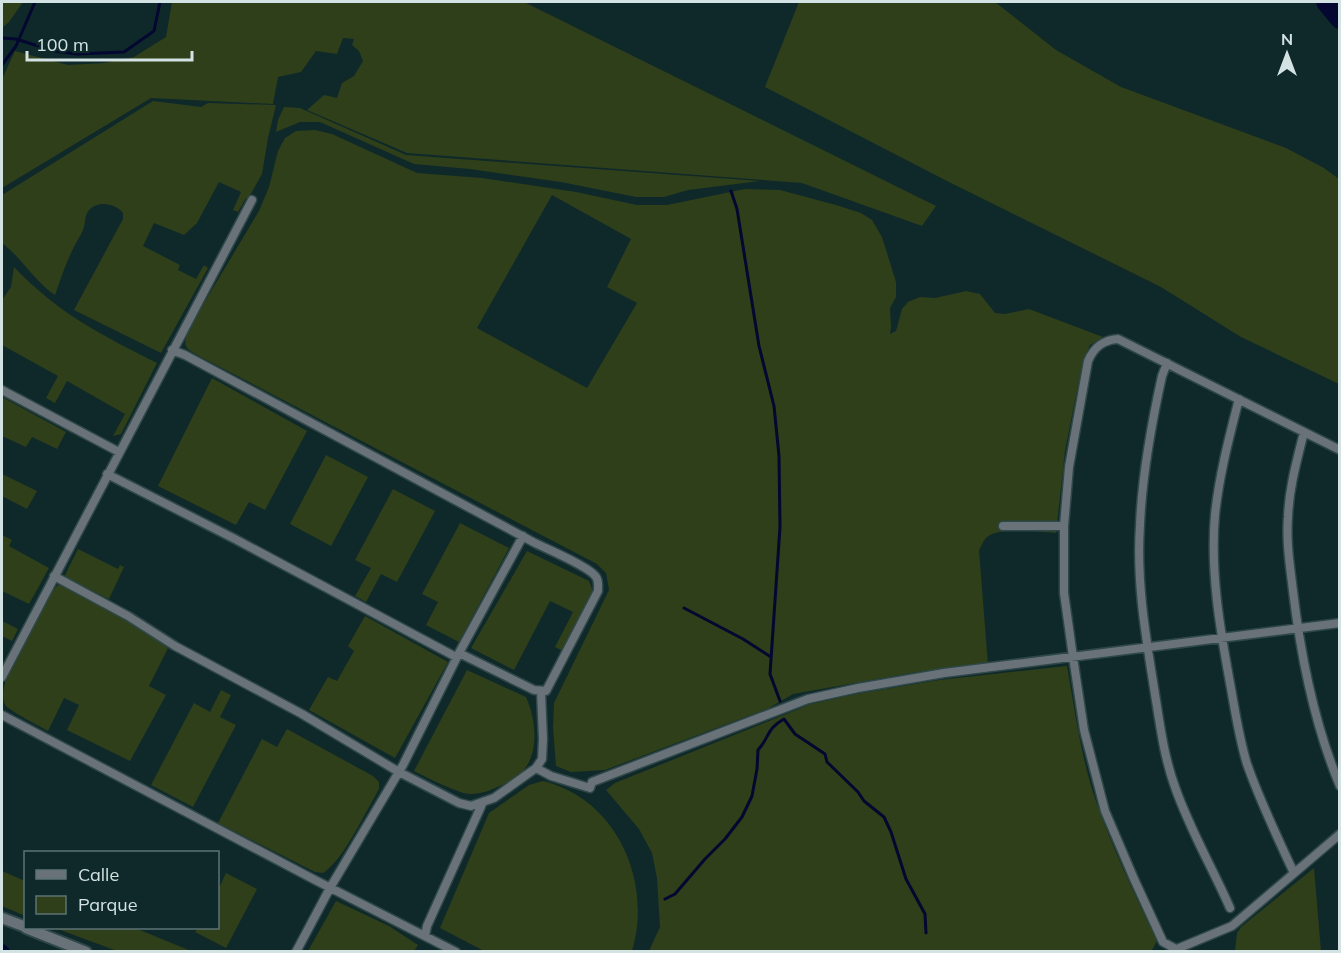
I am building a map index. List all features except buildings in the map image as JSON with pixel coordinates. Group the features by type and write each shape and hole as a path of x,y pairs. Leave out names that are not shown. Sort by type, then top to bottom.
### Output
{"street":[{"path":"2,677 252,200"},
{"path":"1340,450 1118,339 1107,340 1092,352 1088,361 1069,467 1064,526 1064,593 1084,730 1093,771 1106,811 1163,942 1173,950 1232,926 1340,834"},
{"path":"107,474 458,655 541,692 550,687 598,591 598,579 593,573 172,350"},
{"path":"1167,363 1162,376 1144,471 1139,528 1140,588 1147,648 1163,742 1174,784 1189,826 1230,908"},
{"path":"2,390 119,452"},
{"path":"1239,399 1220,476 1215,518 1214,560 1222,638 1235,713 1247,762 1265,810 1294,873"},
{"path":"1304,432 1290,491 1287,520 1288,553 1297,629 1311,704 1340,786"},
{"path":"1003,526 1064,526"},
{"path":"296,951 330,888 399,772 458,655 524,536"},
{"path":"54,576 128,616 175,646 302,714 399,772 459,803 471,806 514,785 536,768 542,759 541,692"},
{"path":"536,768 551,776 590,788 592,782 808,699 944,673 1340,623"},
{"path":"2,715 330,888 456,951"},
{"path":"424,936 483,802"},
{"path":"2,918 24,926"},
{"path":"31,929 86,951"}],"green space":[{"path":"2,2 23,2 2,28"},
{"path":"172,2 524,2 936,206 922,226 802,183 407,153 307,110 324,95 337,98 342,83 354,76 363,61 359,51 352,45 354,39 343,38 337,54 316,51 301,72 278,77 273,104 151,98 2,188 2,79 15,51 68,65 104,63 134,57 166,37"},
{"path":"799,2 995,2 1056,50 1121,87 1286,148 1324,168 1339,179 1339,384 1241,337 1161,287 945,180 765,87"},
{"path":"153,101 201,107 208,103 276,105 262,174 238,212 233,210 241,192 219,182 197,223 184,235 154,223 143,246 180,265 178,270 196,279 204,265 208,268 161,353 74,310 123,219 123,213 116,207 103,204 94,206 88,211 83,230 73,248 55,295 2,243 2,195"},
{"path":"284,107 300,108 406,155 760,181 688,190 664,197 636,197 561,182 470,169 414,164 320,122 300,122 276,132"},
{"path":"315,130 332,134 417,173 482,178 576,192 637,205 667,205 745,189 780,190 861,213 872,220 882,237 896,282 896,297 890,308 890,334 896,331 902,309 908,302 920,297 935,298 966,291 980,294 995,313 1005,314 1029,309 1103,337 1090,345 1083,360 1065,451 1056,533 1000,532 986,538 979,550 988,665 923,671 793,694 769,708 605,770 571,772 556,766 554,703 609,590 606,573 597,564 195,354 186,346 185,340 189,328 259,211 269,187 278,151 285,138 296,131","holes":["552,195 631,239 607,287 637,303 587,388 477,328"]},
{"path":"14,267 47,298 81,322 157,363 121,434 113,436 125,414 67,381 55,403 46,398 58,376 2,345 2,300 11,287"},
{"path":"212,378 307,431 265,510 249,502 236,525 158,486"},
{"path":"2,397 66,432 57,449 32,437 26,447 2,436"},
{"path":"326,455 368,477 331,546 290,524"},
{"path":"2,474 37,491 27,509 2,496"},
{"path":"393,489 435,511 397,582 381,574 366,602 355,596 371,568 355,560"},
{"path":"460,523 509,548 459,642 426,625 438,602 422,594"},
{"path":"2,535 12,540 9,546 49,568 29,604 2,591"},
{"path":"78,549 118,569 120,565 124,567 109,599 64,577"},
{"path":"527,551 589,581 593,592 563,651 555,647 573,612 550,601 514,670 471,648"},
{"path":"64,584 118,612 168,648 149,686 166,695 130,761 67,730 79,705 64,698 48,731 14,712 4,702 8,673 54,589"},
{"path":"365,616 448,662 395,758 309,710 328,677 337,681 354,651 348,646"},
{"path":"2,621 18,629 12,641 2,636"},
{"path":"1067,666 1091,785 1117,855 1157,941 1152,950 649,951 660,927 657,878 652,853 639,829 606,790 615,783 811,704 939,680"},
{"path":"467,670 526,697 534,728 533,749 525,768 516,777 502,785 474,794 442,785 414,771"},
{"path":"221,690 231,695 220,717 236,725 193,807 151,785 194,703 210,712"},
{"path":"287,729 373,776 379,782 379,789 354,835 331,867 323,873 315,872 218,823 262,739 277,747"},
{"path":"543,781 569,791 591,805 609,825 623,847 633,872 637,898 637,925 632,951 484,951 440,928 489,813 529,785"},
{"path":"1314,868 1321,951 1235,951 1237,933 1241,927"},
{"path":"2,871 24,881 24,916 2,906"},
{"path":"226,873 257,889 226,948 195,932 197,929 219,929 219,888"},
{"path":"336,901 389,926 418,945 414,951 308,951"},
{"path":"58,929 137,929 191,951 117,951"}],"waterway":[{"path":"2,65 16,46 35,2"},
{"path":"2,38 16,39 54,51 77,54 124,52 154,31 160,2"},
{"path":"1326,2 1340,19"},
{"path":"731,191 737,209 759,346 774,406 779,456 780,527 770,674 780,701"},
{"path":"684,608 743,639 771,657"},
{"path":"665,899 675,894 742,817 752,796 758,750 771,730 784,719 795,734 825,754 827,762 858,792 864,801 884,817 906,879 925,914 926,933"}]}
